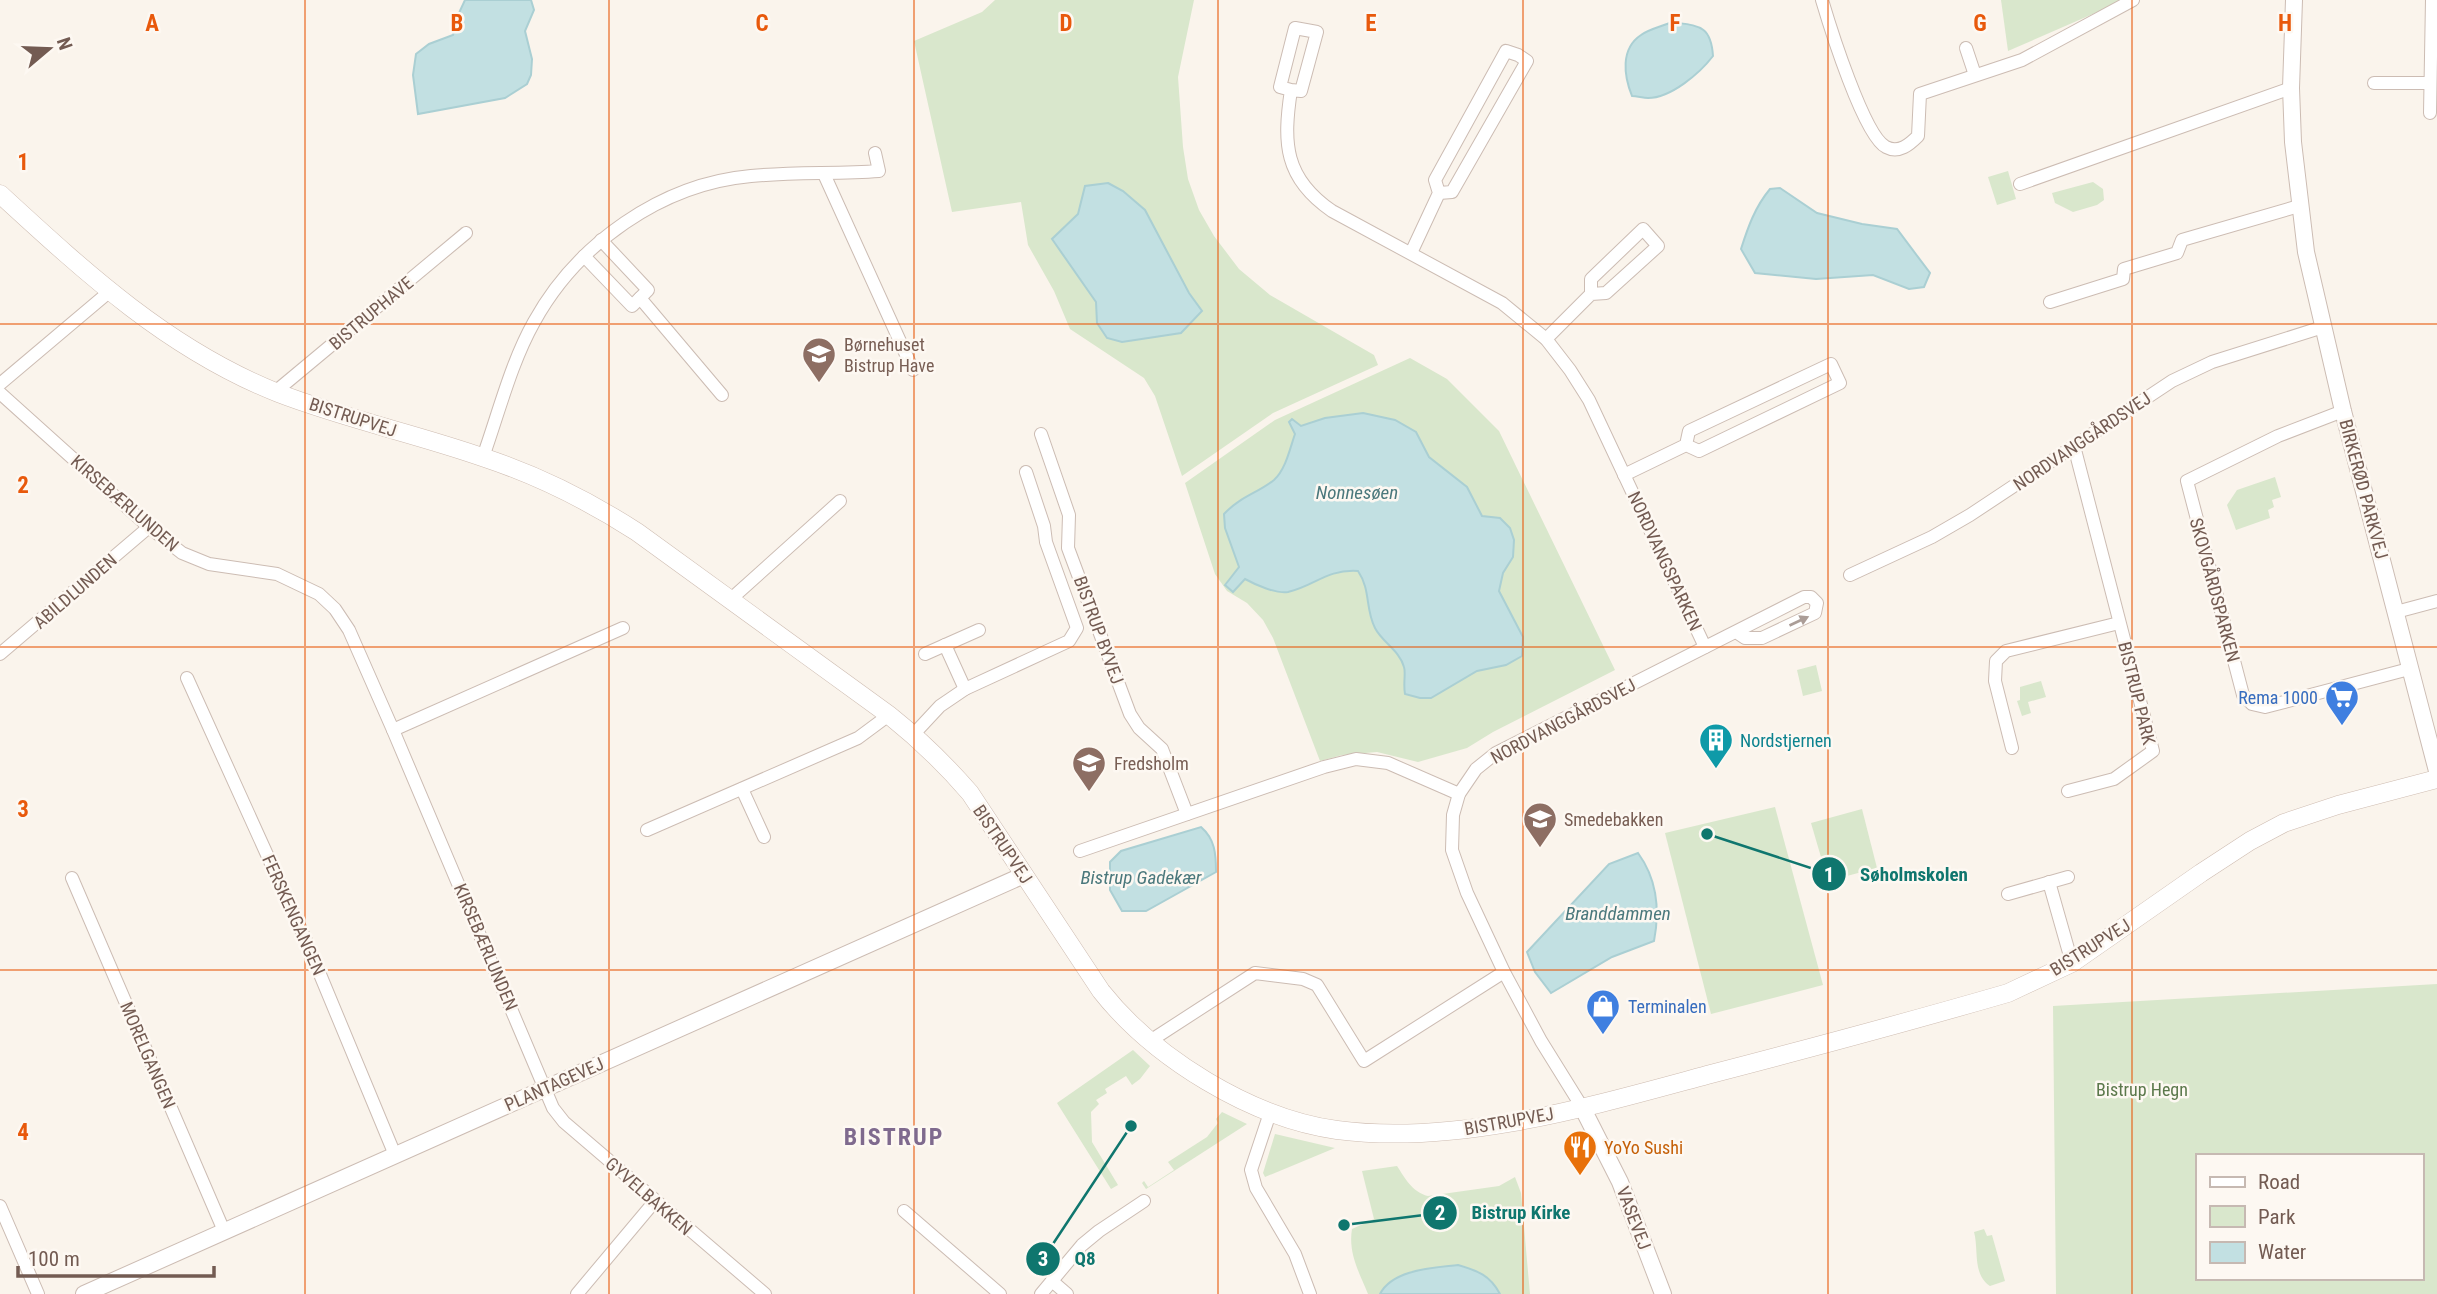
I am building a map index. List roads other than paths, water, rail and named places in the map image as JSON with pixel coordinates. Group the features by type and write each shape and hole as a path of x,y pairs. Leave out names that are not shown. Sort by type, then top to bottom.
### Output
{"main road":[{"name":"BISTRUPVEJ","path":"0,194 109,292 190,349 275,392 483,457 554,484 605,511 731,599 889,715 947,766 970,793 1101,991 1116,1010 1150,1041 1188,1070 1270,1113 1336,1130 1393,1133 1449,1131 1582,1107 1893,1026 2008,993 2072,963 2220,860 2284,823 2338,805 2437,779"}],"street":[{"path":"1822,0 1863,113 1875,136 1885,147 1895,149 1908,146 1918,136 1920,94 2032,55 2133,0"},
{"name":"BIRKERØD PARKVEJ","path":"2294,0 2291,88 2293,142 2308,262 2343,411 2437,771"},
{"path":"2430,113 2432,0"},
{"name":"NORDVANGSPARKEN","path":"1295,28 1317,32 1301,91 1291,90 1280,86 1295,28"},
{"path":"1966,48 1975,75"},
{"path":"1411,253 1439,193 1435,180 1506,51 1518,55 1527,61 1466,168 1452,192 1439,193"},
{"path":"2374,83 2430,83"},
{"path":"2020,184 2291,88"},
{"name":"NORDVANGSPARKEN","path":"1291,90 1285,127 1289,156 1300,181 1314,199 1502,303 1546,339 1570,370 1589,400 1705,647"},
{"path":"483,457 514,367 533,323 554,291 601,240 651,208 702,185 751,176 879,172 875,152"},
{"path":"824,174 913,370"},
{"path":"2050,302 2123,279 2124,269 2176,253 2182,240 2299,206"},
{"path":"1546,339 1591,294 1606,293 1658,246 1643,229 1591,279 1591,294"},
{"name":"BISTRUPHAVE","path":"275,392 466,233"},
{"path":"584,256 632,306 648,290 601,240"},
{"path":"0,384 109,292"},
{"path":"640,298 722,395"},
{"name":"NORDVANGGÅRDSVEJ","path":"1850,575 1932,537 1970,515 2172,381 2212,362 2323,327"},
{"name":"NORDVANGSPARKEN","path":"1831,364 1840,383 1699,451 1686,444 1689,431 1831,364"},
{"name":"KIRSEBÆRLUNDEN","path":"0,394 149,527 182,552 209,564 277,574 319,594 335,609 349,630 546,1087"},
{"name":"SKOVGÅRDSPARKEN","path":"2343,411 2278,436 2187,481 2190,494 2243,695 2252,704 2265,707 2409,669"},
{"name":"BISTRUP BYVEJ","path":"1041,434 1069,515 1068,548 1130,714 1139,728 1162,749 1187,814"},
{"name":"NORDVANGSPARKEN","path":"1624,475 1686,444"},
{"name":"BISTRUP PARK","path":"2068,791 2114,779 2153,751 2074,446"},
{"path":"913,734 940,706 965,689 1069,641 1077,628 1046,542 1044,526 1026,472"},
{"path":"731,599 840,501"},
{"name":"ABILDLUNDEN","path":"0,654 149,527"},
{"name":"NORDVANGGÅRDSVEJ","path":"1582,1107 1541,1041 1504,972 1467,892 1452,850 1453,815 1459,794 1476,769 1496,753 1804,597 1811,597 1817,603 1815,613 1762,638 1745,638 1736,632"},
{"path":"2396,612 2437,601"},
{"name":"BISTRUP PARK","path":"2012,748 1995,681 1996,661 2006,651 2119,623"},
{"path":"393,730 623,628"},
{"path":"925,654 979,630"},
{"path":"945,645 965,689"},
{"name":"FERSKENGANGEN","path":"187,678 307,943 396,1155"},
{"path":"647,830 858,738 889,715"},
{"path":"1080,851 1324,767 1356,759 1388,763 1459,794"},
{"path":"742,789 764,837"},
{"name":"PLANTAGEVEJ","path":"84,1294 108,1289 224,1231 1024,875"},
{"path":"2008,894 2068,877"},
{"name":"MORELGANGEN","path":"72,878 224,1231"},
{"path":"2049,882 2072,963"},
{"path":"1150,1041 1255,973 1303,979 1317,985 1364,1061 1504,972"},
{"name":"GYVELBAKKEN","path":"546,1087 554,1108 564,1122 765,1294"},
{"name":"VASEVEJ","path":"1582,1107 1620,1182 1663,1294"},
{"path":"1270,1113 1251,1170 1256,1188 1295,1254 1310,1294"},
{"path":"577,1294 655,1201"},
{"path":"1041,1294 1082,1245 1144,1201"},
{"path":"0,1206 38,1294"},
{"path":"904,1211 1000,1294"},
{"path":"1052,1281 1067,1294"}],"water":[{"path":"465,0 531,0 534,10 525,31 532,59 531,75 527,84 505,98 418,114 413,75 416,54 429,44 453,35"},
{"path":"1672,22 1702,29 1710,38 1713,56 1693,77 1666,94 1648,98 1632,96 1626,72 1630,48 1644,33"},
{"path":"1108,183 1123,191 1145,210 1189,293 1202,311 1181,333 1122,342 1107,338 1097,323 1096,302 1052,239 1078,214 1085,186"},
{"path":"1780,188 1817,213 1897,229 1930,273 1924,287 1909,289 1873,275 1816,279 1755,273 1741,249 1760,203 1770,189"},
{"name":"Nonnesøen","path":"1363,413 1395,420 1416,432 1429,457 1467,487 1482,516 1500,518 1510,528 1514,540 1513,557 1503,573 1499,591 1523,637 1522,656 1506,665 1477,671 1431,698 1405,694 1405,669 1402,661 1375,628 1365,585 1358,571 1329,575 1288,592 1272,590 1245,579 1233,592 1225,585 1239,567 1225,528 1224,514 1274,480 1282,470 1295,434 1289,422 1292,419 1301,426 1325,418"},
{"name":"Bistrup Gadekær","path":"1201,827 1214,847 1216,872 1146,911 1122,911 1110,890 1110,862 1121,851"},
{"name":"Branddammen","path":"1638,853 1653,884 1657,906 1654,941 1612,957 1551,993 1535,972 1527,952 1609,864"},
{"path":"1458,1265 1483,1275 1500,1294 1380,1294 1394,1279 1404,1275"}],"place":[{"name":"Børnehuset Bistrup Have","path":"819,384"},
{"name":"Rema 1000","path":"2342,727"},
{"name":"Nordstjernen","path":"1716,770"},
{"name":"Fredsholm","path":"1089,793"},
{"name":"Søholmskolen","path":"1707,834"},
{"name":"Smedebakken","path":"1540,849"},
{"name":"Terminalen","path":"1603,1036"},
{"name":"Q8","path":"1131,1126"},
{"name":"YoYo Sushi","path":"1580,1177"},
{"name":"Bistrup Kirke","path":"1344,1225"}],"district":[{"name":"BISTRUP","path":"894,1137"}],"park label":[{"name":"Bistrup Hegn","path":"2142,1089"}]}
